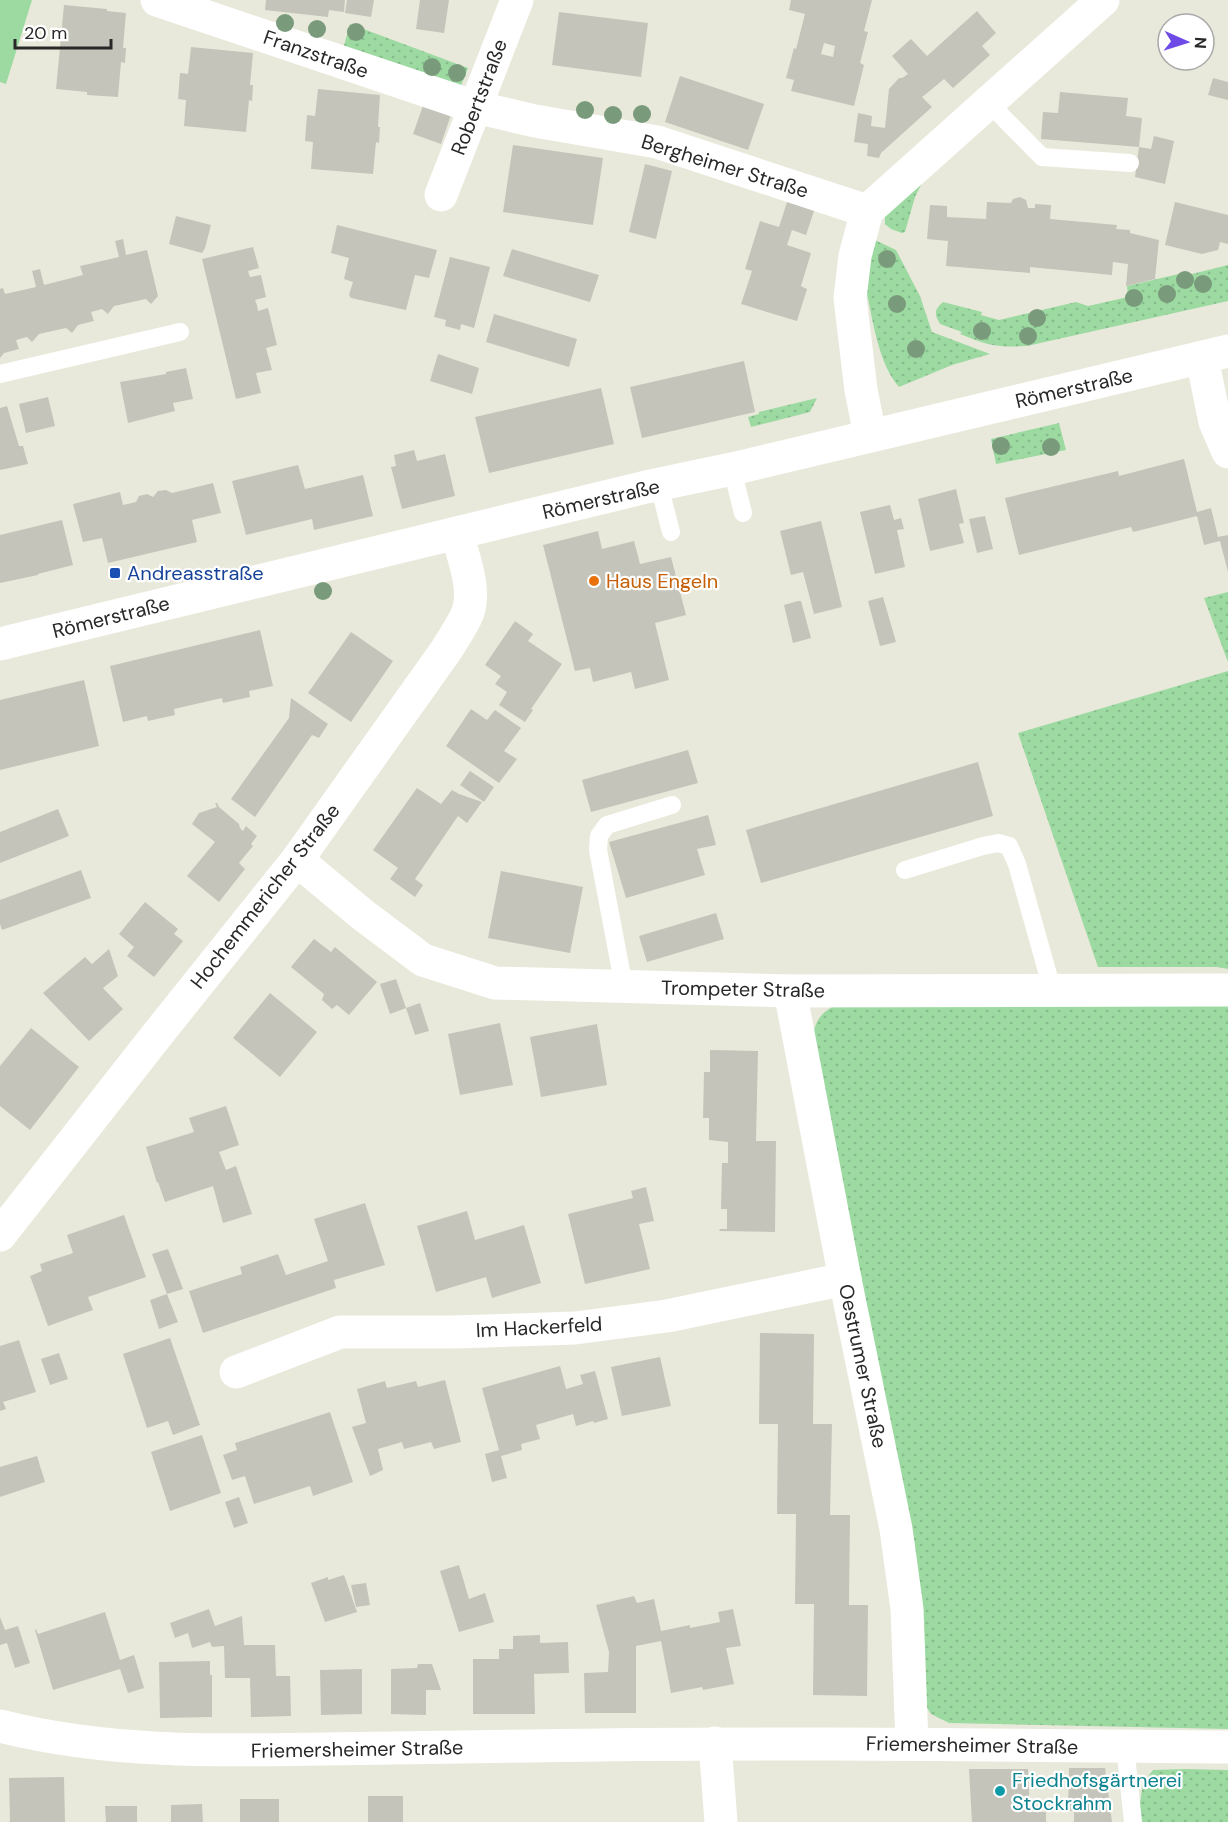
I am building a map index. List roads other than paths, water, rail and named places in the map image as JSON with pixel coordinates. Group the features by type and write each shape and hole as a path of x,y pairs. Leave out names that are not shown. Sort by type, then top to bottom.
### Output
{"street":[{"name":"Franzstraße","path":"157,0 475,107"},
{"name":"Robertstraße","path":"441,195 517,0"},
{"path":"870,435 861,390 850,298 855,256 867,211 988,102 1083,6"},
{"name":"Bergheimer Straße","path":"475,107 535,121 657,142 867,211"},
{"name":"Römerstraße","path":"0,644 659,485 1215,355 1215,422 1228,452"},
{"name":"Hochemmericher Straße","path":"0,1235 297,860 461,627 468,611 471,592 458,533"},
{"name":"Trompeter Straße","path":"297,860 363,915 423,960 495,983 790,991 1228,990"},
{"name":"Oestrumer Straße","path":"790,991 896,1529 907,1609 912,1744"},
{"name":"Im Hackerfeld","path":"236,1372 340,1332 454,1332 575,1328 667,1316 845,1279"},
{"name":"Friemersheimer Straße","path":"0,1726 27,1733 91,1743 234,1751 715,1743 1228,1748"},
{"path":"715,1743 720,1822"}],"lane":[{"path":"988,102 1042,157 1130,163"},
{"path":"0,374 180,332"},
{"path":"732,469 743,513"},
{"path":"659,485 671,532"},
{"path":"624,987 598,850 599,836 607,825 672,805"},
{"path":"905,870 983,846 998,843 1009,846 1017,864 1052,989"},
{"path":"1125,1746 1133,1822"}],"place":[{"name":"Andreasstraße","path":"115,573"},
{"name":"Haus Engeln","path":"594,581"},
{"name":"Friedhofsgärtnerei Stockrahm","path":"1000,1791"}]}
